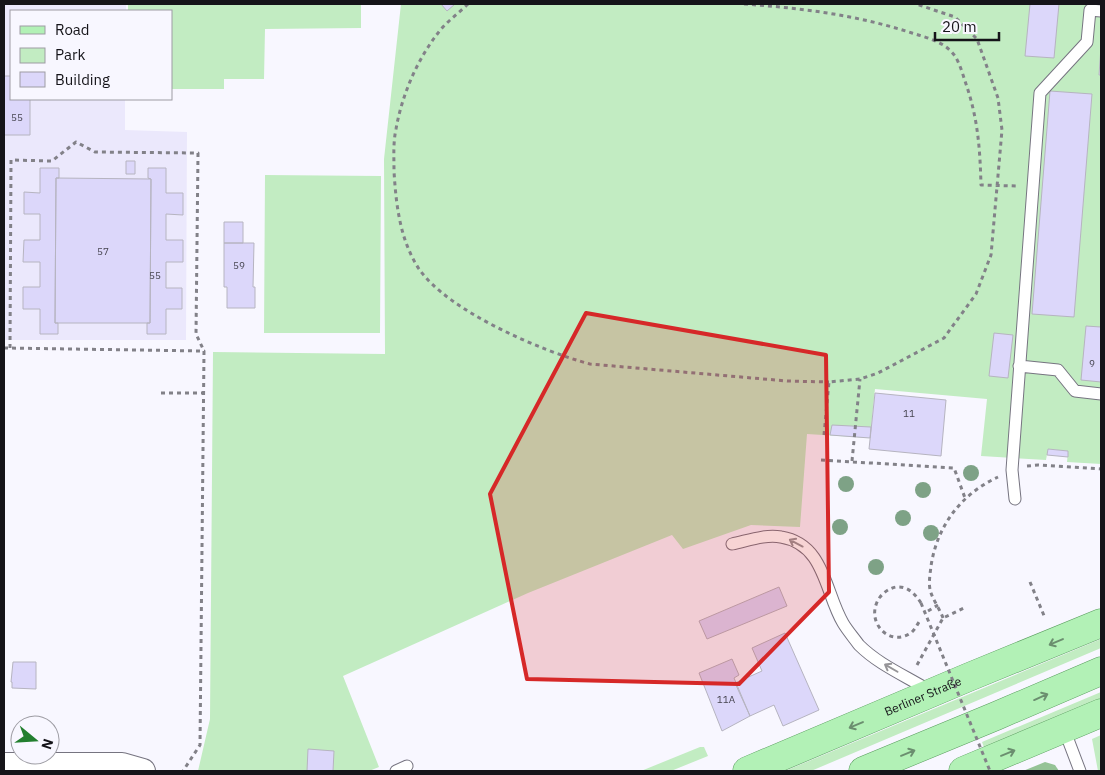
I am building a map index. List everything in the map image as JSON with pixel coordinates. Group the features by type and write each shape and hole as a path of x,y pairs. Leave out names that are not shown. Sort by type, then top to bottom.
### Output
{"main road":[{"name":"Berliner Straße","path":"747,771 1101,623"},
{"path":"863,771 1101,670"},
{"path":"963,771 1101,713"}],"street":[{"path":"4,765 122,765 143,771"}],"lane":[{"path":"1015,499 1012,470 1040,93 1087,42 1090,10 1101,11"},
{"path":"1019,366 1058,370 1075,391 1101,394"},
{"path":"732,544 766,537 781,537 795,541 809,552 821,567 842,622 859,644 891,669 934,693"},
{"path":"1064,730 1080,771"},
{"path":"396,771 407,766"}],"path":[{"path":"468,4 438,32 417,67 403,99 395,131 396,202 403,237 420,269 442,294 478,316 528,341 564,357 590,364 787,381 828,382 860,378 878,373 944,338 976,294 991,255 1002,130 998,98 977,39 954,17 916,4"},
{"path":"744,4 792,7 857,17 904,30 946,46 955,56 962,71 976,117 980,148 981,185 997,185"},
{"path":"10,348 11,160 52,161 76,142 95,152 198,153 196,334 204,351 200,745 183,771"},
{"path":"4,348 204,351"},
{"path":"852,461 860,378"},
{"path":"824,435 828,382"},
{"path":"160,393 204,393"},
{"path":"822,460 954,468 965,498"},
{"path":"943,618 931,593 932,560 944,527 952,512 965,498 991,480 1012,470 1038,465 1101,469"},
{"path":"1030,582 1045,618"},
{"path":"921,619 912,631 906,635 896,636 887,634 879,629 874,620 874,610 882,594 890,589 898,587 908,589 916,595 921,603 990,771"},
{"path":"928,610 938,605"},
{"path":"916,667 943,618 964,608"}],"highlighted area":[{"path":"586,313 826,355 829,592 739,684 527,679 490,494"}],"shaded area":[{"path":"4,4 126,4 126,10 10,10 10,100 125,100 125,130 187,132 186,340 4,340"}],"green space":[{"path":"128,4 361,4 361,28 265,29 264,79 224,79 224,89 172,89 172,10 128,10"},
{"path":"401,4 1101,4 1101,464 1067,462 1068,451 1048,449 1046,460 981,456 987,399 875,389 870,438 807,434 800,527 751,525 683,549 672,535 528,593 343,676 379,767 369,771 198,771 210,719 213,352 385,354 384,159"},
{"path":"265,175 381,176 380,333 264,333"},
{"path":"1101,639 1101,648 811,771 785,771"},
{"path":"1101,692 1101,700 985,750 982,742"},
{"path":"1101,735 1101,771 1098,771 1092,739"},
{"path":"704,747 708,756 671,771 641,771"},
{"path":"1045,762 1055,765 1059,771 1023,771"}],"building":[{"path":"441,4 455,4 447,11"},
{"path":"1030,4 1059,4 1054,58 1025,56"},
{"path":"1101,47 1101,75 1099,75"},
{"path":"4,76 10,76 10,100 30,100 30,135 4,135"},
{"path":"1050,91 1092,94 1074,317 1032,314"},
{"path":"126,161 135,161 135,174 126,174"},
{"path":"40,168 59,168 59,178 56,178 55,323 58,323 58,334 40,334 40,309 23,309 23,287 40,287 40,262 23,262 24,240 40,240 40,214 24,214 24,192 40,193"},
{"path":"148,168 166,168 166,193 183,193 183,215 166,214 166,240 183,240 183,262 166,262 166,288 182,288 182,309 166,309 166,334 147,334 147,323 150,323 151,179 148,178"},
{"path":"56,178 151,179 150,323 55,323"},
{"path":"224,222 243,222 243,243 224,243"},
{"path":"224,243 254,243 253,287 255,287 255,308 227,308 227,287 224,287"},
{"path":"1086,326 1101,327 1101,382 1081,380"},
{"path":"994,333 1013,335 1008,378 989,376"},
{"path":"875,393 946,400 941,456 869,449"},
{"path":"832,425 871,427 870,438 830,435"},
{"path":"1048,449 1068,451 1068,457 1047,455"},
{"path":"779,587 787,606 707,639 699,621"},
{"path":"785,633 819,710 783,726 774,705 750,716 735,683 762,671 752,648"},
{"path":"732,659 739,675 734,678 750,716 722,731 699,673"},
{"path":"13,662 36,662 36,689 12,688"},
{"path":"308,749 334,751 333,771 307,771"}]}
